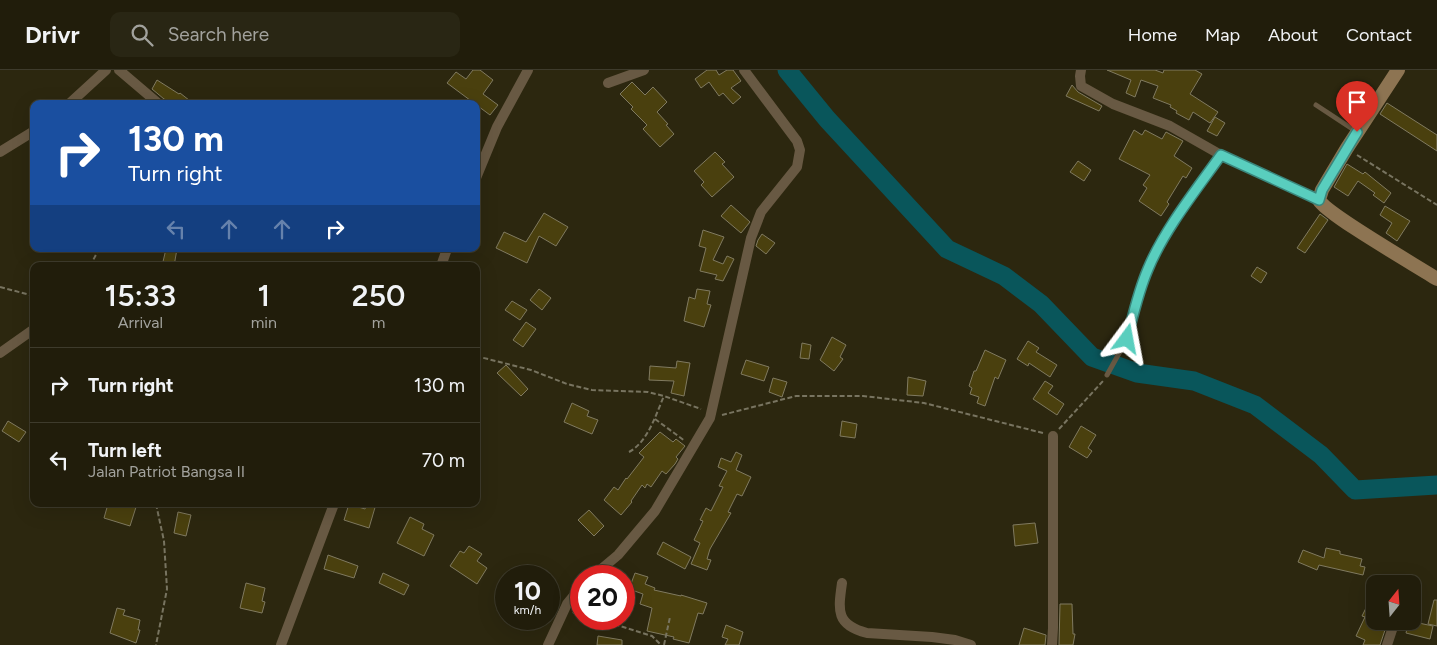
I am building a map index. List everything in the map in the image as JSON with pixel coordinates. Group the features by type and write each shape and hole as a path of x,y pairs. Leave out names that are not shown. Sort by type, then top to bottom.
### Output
{"street":[{"path":"73,100 106,70"},
{"path":"119,70 154,100"},
{"path":"480,168 497,127 528,70"},
{"path":"608,83 644,70"},
{"path":"606,565 618,555 655,511 710,415 752,238 761,212 797,167 800,150 792,132 772,109 744,70"},
{"path":"1082,70 1080,76 1081,86 1113,104 1170,126 1221,155 1319,200 1322,205 1349,224 1437,279"},
{"path":"1319,200 1322,190 1347,148 1398,70"},
{"path":"0,152 30,133"},
{"path":"0,353 30,332"},
{"path":"1052,645 1054,436"},
{"path":"280,645 333,507"},
{"path":"842,584 840,616 848,626 856,630 866,633 971,645"},
{"path":"548,645 570,600"},
{"path":"1387,645 1392,630"}],"lane":[{"path":"1316,106 1357,132"},
{"path":"1107,375 1127,339 1136,300 1149,266 1168,232 1221,155"}],"path":[{"path":"1347,148 1437,205"},
{"path":"0,287 30,295"},
{"path":"480,357 531,370 567,384 592,390 648,392 664,396 710,415 796,396 863,396 924,403 1054,436 1107,375"},
{"path":"629,452 637,446 655,419 664,396"},
{"path":"655,419 692,447"},
{"path":"156,645 167,589 164,541 157,507"},
{"path":"567,604 578,618 583,621 620,626 634,630 654,637 661,645"},
{"path":"664,645 670,617"}],"building":[{"path":"473,70 480,70 493,80 483,94 498,105 490,115 480,108 480,100 470,100 447,83 456,72 466,79"},
{"path":"707,70 716,70 719,75 727,70 733,70 741,81 731,88 741,97 733,104 723,93 719,96 709,82 701,88 695,79"},
{"path":"1107,70 1155,70 1163,73 1164,70 1195,70 1202,74 1190,94 1218,112 1210,123 1193,112 1189,120 1176,113 1177,111 1170,107 1171,105 1153,98 1158,86 1141,80 1135,97 1126,93 1131,80"},
{"path":"157,80 189,100 166,100 152,89"},
{"path":"632,82 645,95 653,87 667,102 657,112 674,134 660,147 643,129 647,125 631,109 633,107 620,94"},
{"path":"1072,85 1078,92 1102,106 1099,111 1066,96"},
{"path":"1387,103 1437,135 1437,151 1380,114"},
{"path":"1215,117 1225,123 1217,136 1207,131"},
{"path":"1134,130 1142,135 1145,130 1162,139 1166,132 1183,141 1174,156 1192,168 1186,178 1183,176 1161,216 1139,201 1147,188 1143,185 1150,175 1119,159"},
{"path":"715,152 725,162 722,164 734,177 712,197 701,185 704,182 694,171"},
{"path":"1078,161 1091,170 1084,181 1070,172"},
{"path":"1347,164 1363,174 1365,172 1391,193 1384,203 1373,195 1375,193 1358,181 1348,196 1334,187"},
{"path":"731,205 750,222 741,233 721,216"},
{"path":"1385,206 1410,221 1397,241 1386,233 1392,223 1380,215"},
{"path":"544,213 568,227 556,246 539,236 527,263 496,248 504,232 526,242"},
{"path":"1320,214 1328,220 1305,253 1297,248"},
{"path":"703,230 724,237 713,260 723,264 727,256 734,259 723,281 715,279 717,275 700,271 706,248 699,246"},
{"path":"762,234 775,243 766,254 756,246"},
{"path":"165,252 176,252 175,262 163,262"},
{"path":"1257,267 1267,273 1261,283 1251,276"},
{"path":"539,289 551,298 542,310 530,300"},
{"path":"697,289 710,291 707,304 711,305 704,327 684,321 689,297 695,299"},
{"path":"512,301 527,310 520,320 505,310"},
{"path":"526,322 536,329 523,347 513,340"},
{"path":"832,337 846,345 840,357 843,359 834,371 820,360"},
{"path":"1028,341 1039,348 1036,352 1057,365 1050,377 1029,363 1028,366 1017,359"},
{"path":"802,343 811,345 809,359 800,358"},
{"path":"985,350 1006,360 998,379 995,377 985,406 977,403 979,397 970,394 972,388 969,386 974,371 976,371"},
{"path":"746,360 769,367 764,381 741,374"},
{"path":"677,361 690,363 684,396 671,393 674,381 649,380 650,366 676,368"},
{"path":"506,365 528,389 521,396 497,373"},
{"path":"908,377 926,381 923,396 907,395"},
{"path":"773,378 787,382 782,397 769,392"},
{"path":"1045,381 1053,386 1048,393 1064,404 1057,415 1033,399"},
{"path":"572,403 589,411 587,416 598,420 592,434 564,422"},
{"path":"8,421 26,432 19,442 2,431"},
{"path":"842,421 857,424 855,438 840,436"},
{"path":"1081,426 1096,435 1088,448 1092,451 1087,458 1069,447"},
{"path":"660,432 673,442 676,439 685,446 676,457 678,459 675,464 666,474 662,471 651,487 647,484 645,488 642,485 632,502 621,515 604,500 614,487 618,490 644,457 639,453"},
{"path":"736,452 742,455 736,470 751,477 742,496 737,494 728,512 731,513 710,549 707,559 711,560 707,570 691,564 700,543 694,540 703,521 700,520 706,508 711,511 723,487 719,486 727,471 718,467 721,458 731,462"},
{"path":"107,507 136,507 130,526 104,518"},
{"path":"348,507 365,509 366,507 375,507 369,528 344,520"},
{"path":"589,510 604,526 594,536 578,520"},
{"path":"178,512 191,515 186,536 174,533"},
{"path":"410,517 424,524 422,529 434,535 424,556 397,543"},
{"path":"1035,523 1038,543 1015,546 1013,525"},
{"path":"663,542 691,557 685,569 657,554"},
{"path":"469,546 482,554 477,561 487,568 477,584 450,566 460,551 464,553"},
{"path":"1326,548 1340,551 1340,554 1362,559 1360,566 1365,567 1363,575 1319,565 1317,570 1298,562 1303,550 1324,558"},
{"path":"328,555 358,566 354,578 324,569"},
{"path":"383,573 409,585 404,595 379,583"},
{"path":"635,573 648,577 645,584 655,588 654,590 681,595 707,603 703,614 698,613 689,643 673,639 674,637 647,631 652,608 640,604 643,594 635,591"},
{"path":"246,583 265,588 262,601 265,602 262,613 240,608"},
{"path":"1434,600 1437,600 1437,626 1428,624"},
{"path":"1060,604 1072,604 1073,634 1075,634 1073,645 1059,645"},
{"path":"117,608 125,610 123,615 140,620 138,630 140,630 136,643 110,633"},
{"path":"1366,608 1366,630 1385,630 1380,645 1363,645 1365,640 1356,636 1365,617 1362,616"},
{"path":"1421,624 1433,626 1430,639 1406,633 1407,630 1421,630"},
{"path":"726,625 743,632 739,645 725,645 728,639 722,637"},
{"path":"1024,628 1046,635 1045,645 1019,645"},
{"path":"598,636 622,640 622,645 597,645"}],"waterway":[{"path":"787,70 827,119 947,249 1004,276 1041,304 1092,357 1137,373 1194,381 1255,405 1321,455 1355,490 1437,485"}],"route":[{"path":"1127,339 1136,300 1149,266 1163,240 1221,155 1319,200 1322,190 1357,132"}]}
